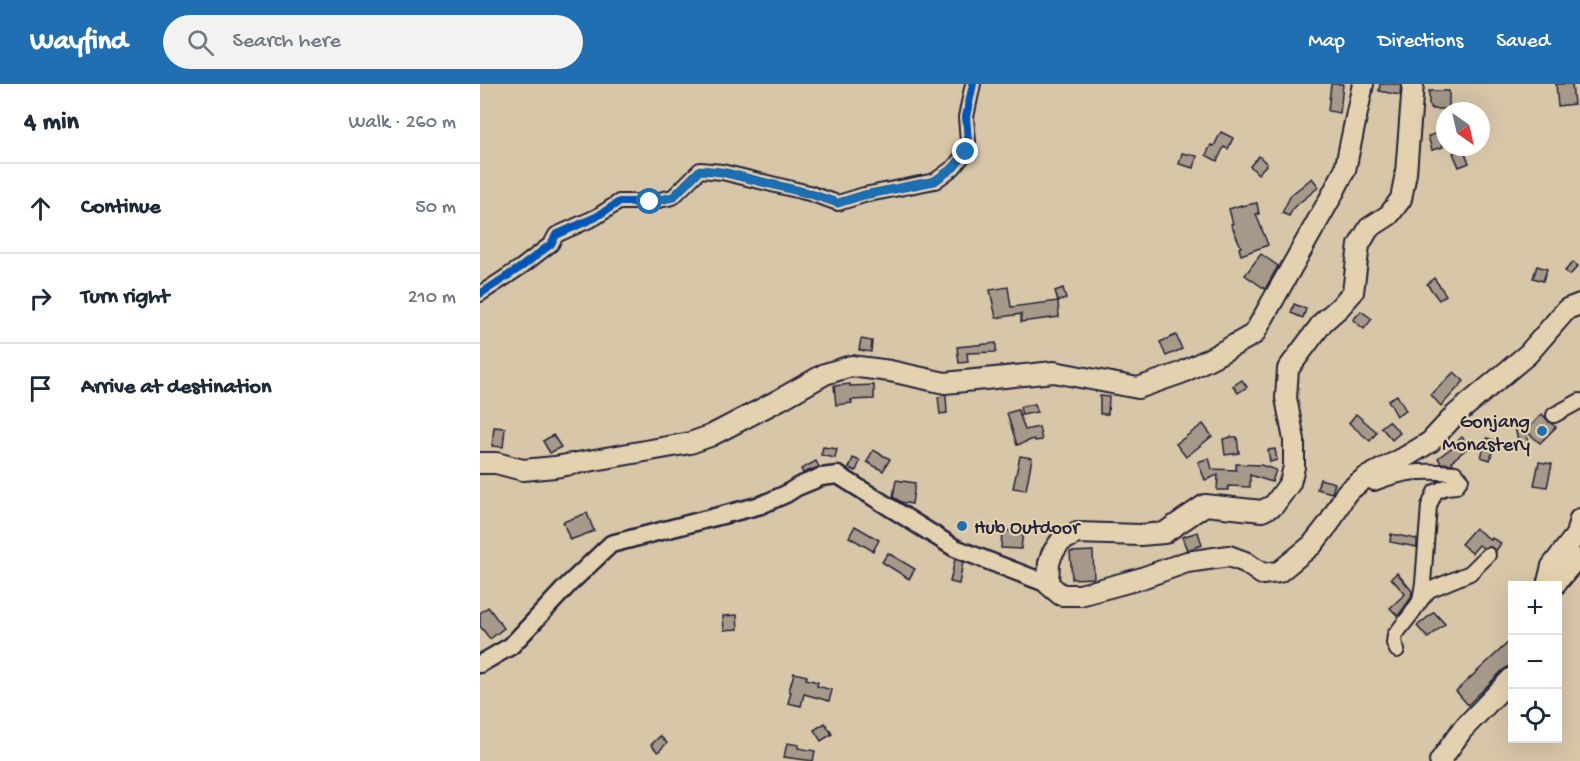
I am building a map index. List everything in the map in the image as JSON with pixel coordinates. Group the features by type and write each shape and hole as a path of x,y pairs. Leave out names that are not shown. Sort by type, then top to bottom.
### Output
{"highway":[{"path":"480,463 496,463 524,470 555,467 690,443 710,436 825,374 851,366 890,371 945,383 1054,372 1138,388 1181,373 1254,334 1345,170 1363,84"},
{"path":"1413,84 1406,173 1401,199 1389,215 1370,228 1359,245 1353,292 1323,322 1288,369 1286,398 1294,440 1294,467 1290,483 1274,505 1262,511 1205,506 1164,533 1140,535 1077,533 1060,542 1052,554 1048,584 1062,596 1080,595 1139,579 1187,562 1229,556 1245,562 1262,574 1278,572 1312,545 1330,522 1346,494 1365,478 1430,442 1455,415 1528,354 1576,305"},
{"path":"1548,581 1552,566 1576,535 1580,519"},
{"path":"1440,761 1462,730 1508,682"}],"main road":[{"path":"480,664 511,646 610,544 761,506 821,477 838,475 955,548 1048,584"},
{"path":"1559,581 1580,557"}],"street":[{"path":"480,294 551,244 556,235 596,218 619,202 650,202 673,197 700,170 722,172 838,203 864,195 934,181 954,167 966,152 968,141 966,117 973,84"},
{"path":"1554,415 1580,401"},
{"path":"1365,478 1374,483 1395,475 1423,470 1455,473 1461,479 1456,486 1435,492 1429,506 1420,601"},
{"path":"1397,650 1394,642 1395,635 1429,590 1470,573 1488,555"}],"building":[{"path":"1331,84 1343,84 1340,113 1328,111"},
{"path":"1380,84 1401,84 1400,95 1379,91"},
{"path":"1556,84 1572,84 1574,104 1558,106"},
{"path":"1429,91 1449,91 1449,102 1436,102 1436,109 1432,109 1429,104"},
{"path":"1221,132 1233,138 1228,149 1224,147 1217,161 1206,155"},
{"path":"1436,134 1436,149 1432,150 1428,136"},
{"path":"1182,153 1197,156 1194,168 1179,164"},
{"path":"1259,156 1267,164 1258,174 1250,166"},
{"path":"1454,156 1466,156 1469,163 1459,167"},
{"path":"1312,178 1319,187 1294,207 1289,216 1282,213 1291,195"},
{"path":"1257,203 1259,214 1256,214 1268,245 1241,255 1239,248 1241,247 1231,224 1233,224 1229,209"},
{"path":"1261,254 1278,266 1265,289 1245,275"},
{"path":"1573,262 1578,266 1570,275 1565,271"},
{"path":"1537,266 1547,269 1543,281 1533,278"},
{"path":"1434,278 1446,295 1439,300 1427,284"},
{"path":"1008,287 1011,307 1058,301 1059,317 1021,322 1021,314 996,318 990,290"},
{"path":"1063,288 1066,299 1058,301 1055,291"},
{"path":"1294,304 1306,309 1303,318 1291,313"},
{"path":"1361,311 1372,319 1364,329 1353,320"},
{"path":"1176,335 1182,349 1166,356 1160,342"},
{"path":"861,339 872,341 871,352 859,350"},
{"path":"996,343 996,352 967,353 968,362 959,363 957,347"},
{"path":"1454,372 1464,381 1441,406 1431,395"},
{"path":"1242,380 1247,387 1238,393 1233,386"},
{"path":"850,384 850,386 874,385 874,399 851,400 852,403 836,405 834,386"},
{"path":"1397,395 1406,411 1397,416 1388,400"},
{"path":"946,396 947,413 940,414 938,397"},
{"path":"1100,396 1109,397 1108,414 1100,414"},
{"path":"1035,404 1037,412 1022,415 1020,407"},
{"path":"1018,410 1025,430 1039,427 1042,440 1035,441 1034,439 1017,445 1007,413"},
{"path":"1356,414 1377,432 1370,441 1349,423"},
{"path":"1542,414 1556,427 1540,443 1526,431"},
{"path":"1389,421 1400,433 1392,440 1381,427"},
{"path":"1203,424 1212,436 1186,457 1176,444"},
{"path":"1524,425 1529,446 1520,448 1515,428"},
{"path":"494,427 505,428 503,447 492,446"},
{"path":"553,435 561,447 550,453 543,441"},
{"path":"1237,437 1239,453 1225,455 1223,439"},
{"path":"1462,437 1470,446 1452,461 1452,464 1441,463 1438,458"},
{"path":"1487,438 1496,441 1490,460 1481,457"},
{"path":"823,447 837,449 835,458 821,455"},
{"path":"1275,449 1277,460 1270,462 1268,450"},
{"path":"873,450 890,459 883,471 867,462"},
{"path":"1020,456 1032,458 1026,490 1013,488"},
{"path":"853,458 860,461 856,471 849,468"},
{"path":"1209,458 1212,469 1236,470 1236,464 1261,465 1276,470 1272,482 1250,475 1250,487 1228,486 1228,490 1217,490 1218,475 1205,480 1198,462"},
{"path":"816,461 819,467 803,473 801,469"},
{"path":"1539,462 1552,464 1547,487 1534,485"},
{"path":"1320,479 1335,483 1332,493 1317,489"},
{"path":"896,480 915,483 912,504 901,502 893,497"},
{"path":"587,513 594,531 570,540 563,522"},
{"path":"855,526 879,540 873,551 849,537"},
{"path":"1475,528 1491,540 1492,538 1501,543 1496,551 1491,547 1483,548 1479,545 1472,553 1461,544"},
{"path":"1002,530 1023,532 1021,549 1001,548"},
{"path":"1198,532 1202,545 1187,550 1182,537"},
{"path":"1391,534 1417,539 1417,547 1390,542"},
{"path":"1093,551 1094,578 1072,579 1070,552"},
{"path":"888,553 915,569 909,579 882,562"},
{"path":"955,559 963,562 959,584 950,582"},
{"path":"1397,573 1412,591 1411,598 1398,616 1390,608 1405,594 1391,578"},
{"path":"488,607 504,628 490,639 480,626 480,613"},
{"path":"1434,612 1445,624 1428,638 1417,626"},
{"path":"737,615 738,629 724,630 723,616"},
{"path":"1508,643 1508,667 1468,705 1456,691"},
{"path":"794,673 807,676 806,679 818,682 817,686 832,690 829,701 804,694 801,706 788,703"},
{"path":"825,723 832,734 821,741 814,730"},
{"path":"660,736 667,743 658,752 651,745"},
{"path":"787,743 815,751 813,761 784,757"}],"cycle path":[{"path":"480,294 551,244 556,235 596,217 619,202 650,202 673,197 700,170 722,172 809,193 838,203 864,195 935,181 954,167 966,152 968,141 966,117 973,84"}],"place":[{"name":"Gonjang Monastery","path":"1542,431"},
{"name":"Hub Outdoor","path":"962,526"}],"route":[{"path":"650,202 673,197 700,170 722,172 838,203 864,195 934,181 954,167 966,152"}]}
